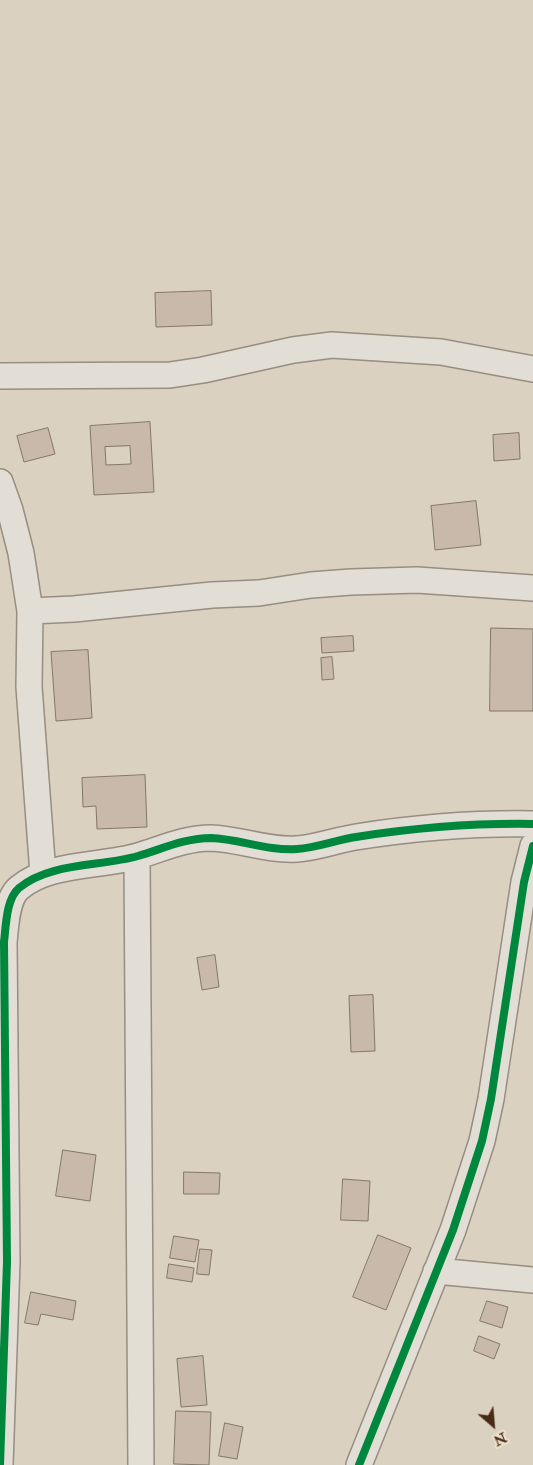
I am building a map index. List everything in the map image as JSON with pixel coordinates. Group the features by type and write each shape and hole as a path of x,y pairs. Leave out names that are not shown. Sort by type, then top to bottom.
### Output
{"street":[{"path":"0,376 170,375 204,370 293,350 332,345 441,352 533,369"},
{"path":"0,482 10,510 21,553 30,611 29,687 43,874"},
{"path":"30,611 74,609 212,595 259,593 311,585 351,582 416,580 533,588"},
{"path":"0,1465 3,1298 4,942 11,900 8,887 43,874 137,856 200,838 228,839 261,848 283,850 376,835 462,826 533,824"},
{"path":"359,1465 453,1230 482,1141 491,1100 522,892 533,846"},
{"path":"137,856 141,1465"},
{"path":"436,1270 533,1280"}],"building":[{"path":"211,291 212,325 156,327 155,293"},
{"path":"150,422 154,492 94,495 90,426","holes":["130,446 131,464 106,465 105,447"]},
{"path":"48,428 55,454 24,462 17,436"},
{"path":"519,433 520,459 494,461 493,435"},
{"path":"476,501 481,545 435,550 431,506"},
{"path":"491,628 533,629 533,711 490,711"},
{"path":"353,636 354,651 322,653 321,638"},
{"path":"88,650 92,718 56,721 51,652"},
{"path":"332,657 334,679 322,680 321,658"},
{"path":"145,775 147,827 97,829 96,806 83,807 82,778"},
{"path":"215,955 219,987 202,990 197,958"},
{"path":"373,995 375,1051 351,1052 349,996"},
{"path":"63,1150 96,1155 90,1201 56,1196"},
{"path":"184,1172 220,1173 219,1194 184,1194"},
{"path":"343,1179 370,1181 368,1221 341,1220"},
{"path":"378,1235 411,1248 386,1310 353,1297"},
{"path":"174,1236 199,1240 195,1262 170,1258"},
{"path":"200,1249 212,1250 209,1275 197,1274"},
{"path":"169,1264 194,1268 192,1282 167,1278"},
{"path":"31,1292 76,1301 73,1320 41,1314 38,1325 25,1323"},
{"path":"487,1301 508,1307 502,1328 480,1321"},
{"path":"479,1336 500,1344 494,1359 474,1351"},
{"path":"203,1356 207,1405 181,1407 177,1359"},
{"path":"176,1411 211,1412 209,1465 174,1464"},
{"path":"225,1423 243,1427 237,1459 219,1456"}],"cycle path":[{"path":"0,1465 7,1262 4,942 7,913 11,899 19,888 31,880 60,869 138,856 201,838 222,839 275,848 297,849 356,837 400,831 466,825 533,824"},
{"path":"359,1465 453,1230 482,1141 491,1099 524,882 533,846"}]}
